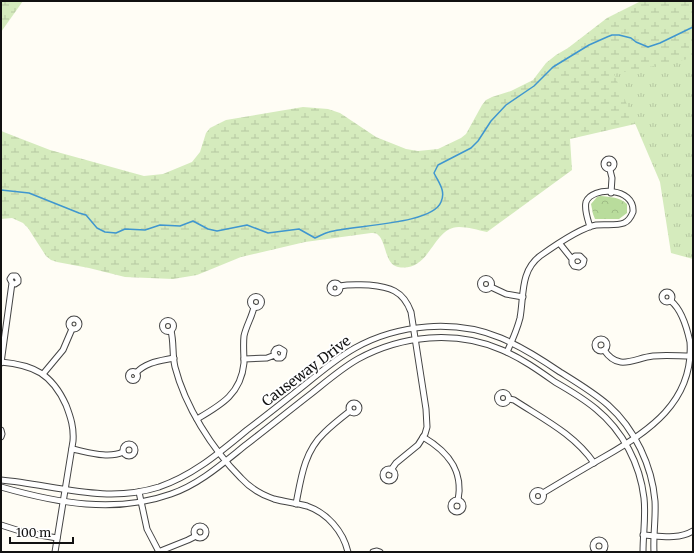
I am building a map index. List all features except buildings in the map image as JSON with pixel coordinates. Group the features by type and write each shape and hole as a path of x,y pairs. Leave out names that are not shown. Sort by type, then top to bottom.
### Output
{"street":[{"path":"610,170 612,178 611,193"},
{"path":"507,352 517,329 526,273 531,265 541,255 590,227 605,224 622,224 628,221 631,218 634,208 631,201 626,196 597,192 586,202 590,227"},
{"path":"560,244 572,259"},
{"path":"12,284 1,363 25,365 49,378 60,393 70,417 73,434 56,552"},
{"path":"340,286 351,284 381,286 395,290 406,300 409,306 416,340 427,420 423,437 418,445 396,463 391,470"},
{"path":"491,287 506,294 523,297"},
{"path":"543,493 635,439 659,422 676,404 687,383 691,367 691,356 690,342 686,326 677,307 671,301"},
{"path":"197,419 218,407 230,397 241,377 244,358 244,336 254,307"},
{"name":"Causeway Drive","path":"1,480 101,495 139,492 160,486 198,469 341,356 371,341 393,333 432,327 464,328 484,332 529,352 600,398 620,418 635,439 647,463 652,480 655,502 654,552"},
{"path":"43,374 62,350 72,329"},
{"path":"170,331 174,358 180,382 197,419 226,461 253,489 275,499 316,510 328,519 342,536 348,552"},
{"name":"Causeway Drive","path":"1,487 64,501 100,505 122,505 161,498 188,486 213,471 348,365 366,354 385,347 416,340 432,338 465,339 507,352 593,407 607,419 626,444 637,467 642,488 644,509 643,552"},
{"path":"604,350 612,359 621,363 630,363 654,356 691,356"},
{"path":"244,358 267,358 275,355"},
{"path":"136,372 149,364 174,358"},
{"path":"509,399 514,400 567,434 582,448 594,463"},
{"path":"296,504 303,470 313,446 326,430 350,411"},
{"path":"1,430 1,437"},
{"path":"423,437 438,446 452,462 458,481 458,500"},
{"path":"72,449 116,456 123,452"},
{"path":"139,492 147,529 158,552 196,536"},
{"path":"1,525 23,532 58,538"},
{"path":"643,535 680,536 693,531"},
{"path":"373,552 377,550 380,552"}],"green space":[{"path":"1,1 23,1 1,32"},
{"path":"641,1 693,1 693,159 635,124 570,139 572,170 487,232 462,227 450,229 443,234 425,257 418,263 409,267 398,267 393,265 390,262 380,237 377,234 371,233 305,242 241,257 197,275 173,279 125,277 51,260 46,256 28,228 23,223 12,218 1,219 1,131 50,150 144,176 163,174 192,162 200,152 206,133 210,128 226,120 303,107 328,109 340,113 376,137 406,149 418,151 438,149 466,134 486,100 511,91 533,80 546,63 556,55 568,48 607,18"},
{"path":"693,58 693,259 671,253 660,182 614,74"},
{"path":"600,196 621,200 627,204 627,213 619,219 595,219 591,204 597,197"}],"waterway":[{"path":"1,190 29,193 86,215 97,228 105,232 116,233 125,229 145,230 160,225 180,226 193,221 208,229 217,231 247,225 268,233 299,229 315,238 327,232 407,220 435,210 441,202 443,194 434,173 438,165 471,148 478,141 491,121 506,105 534,86 553,67 589,45 612,35 631,38 648,47 660,43 693,27"}]}
